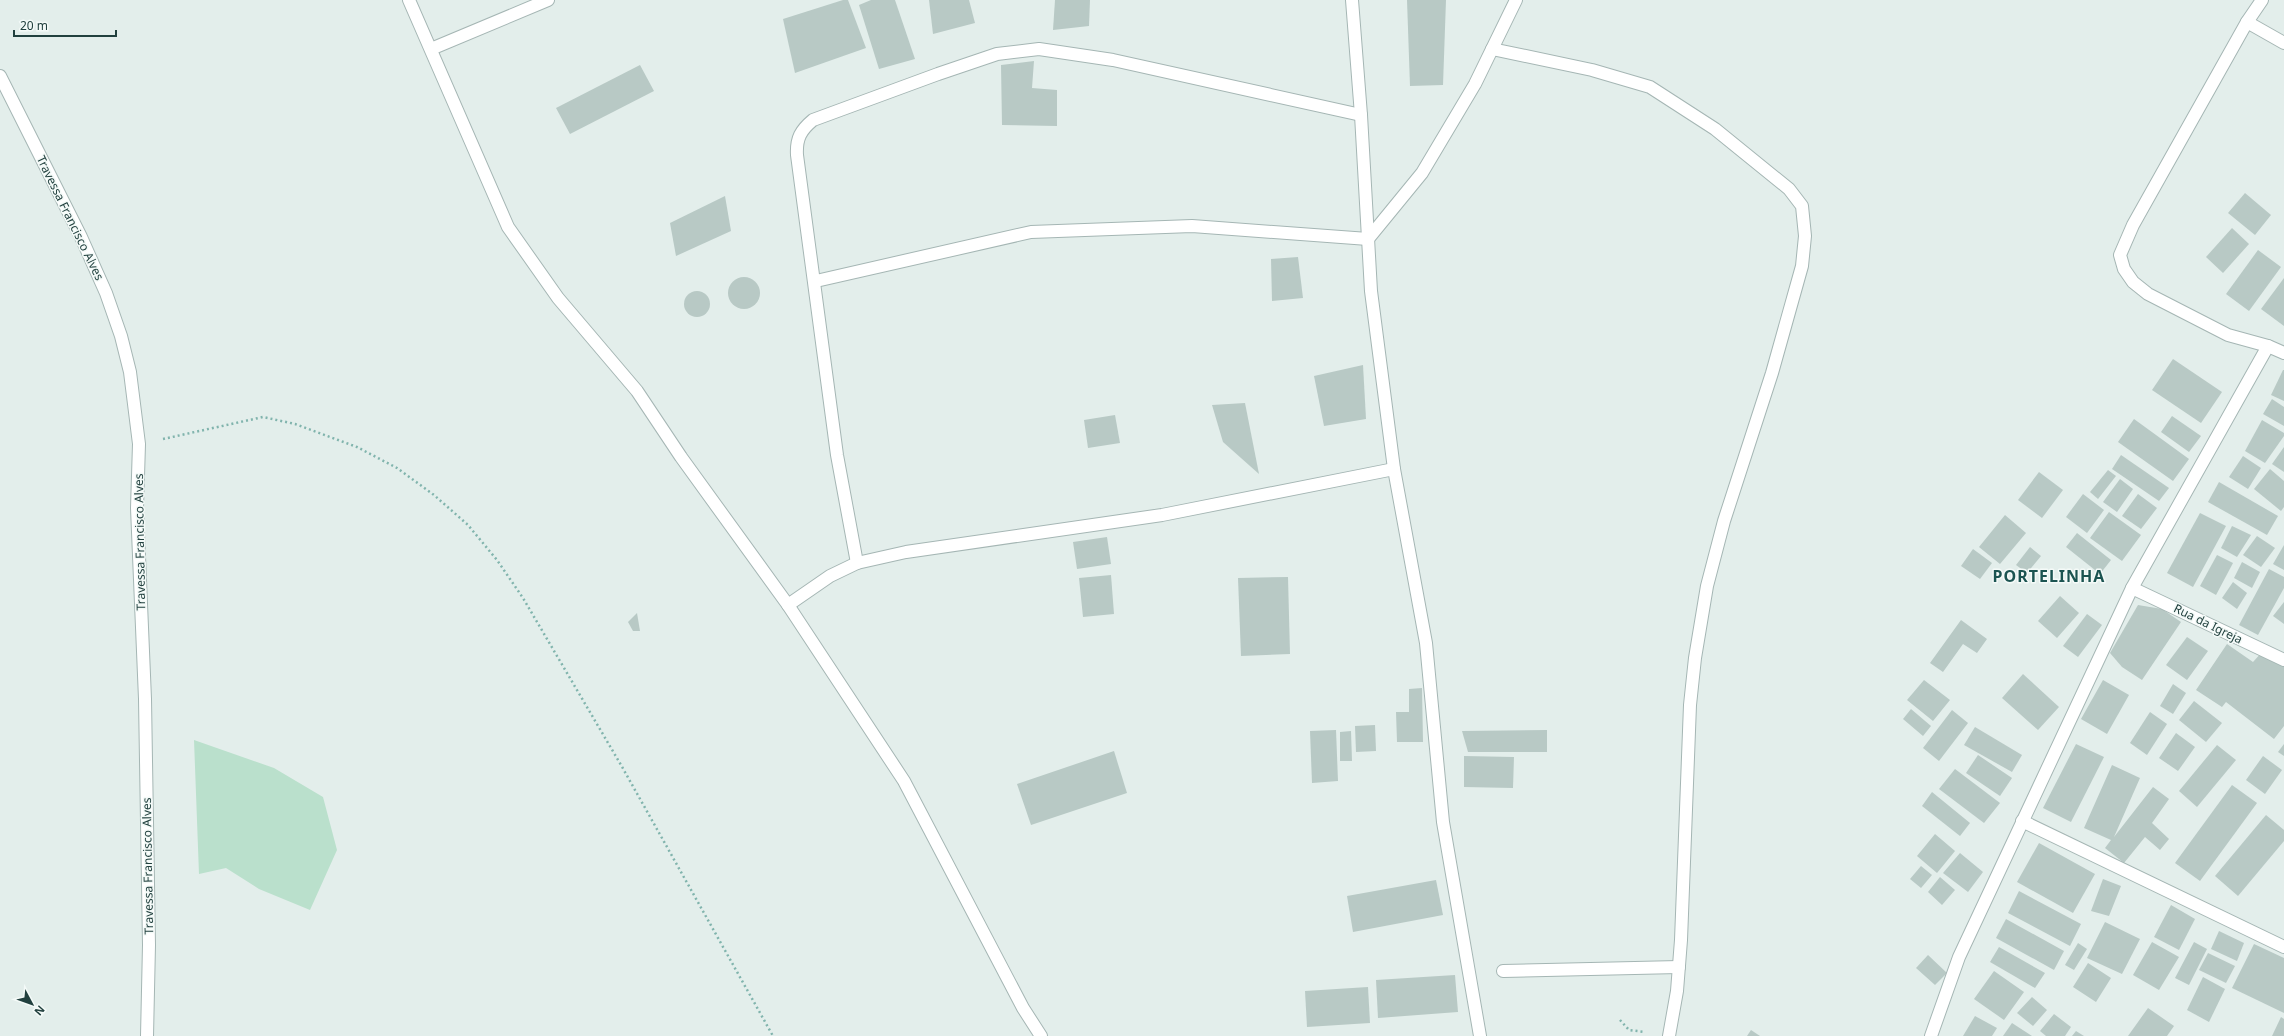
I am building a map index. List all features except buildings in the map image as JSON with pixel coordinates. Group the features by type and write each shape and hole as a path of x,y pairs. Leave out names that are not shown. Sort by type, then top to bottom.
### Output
{"street":[{"path":"409,0 508,227 558,298 637,391 681,457 788,605 904,781 1023,1008 1041,1036"},
{"path":"431,49 548,0"},
{"path":"1352,0 1361,115 1371,291 1394,469 1426,643 1443,822 1480,1036"},
{"path":"1368,239 1422,173 1475,84 1516,0"},
{"path":"2262,0 2247,22 2133,225 2120,255 2124,269 2133,282 2148,294 2228,335 2268,346 2284,353"},
{"path":"2247,22 2284,43"},
{"path":"857,563 838,454 816,281 797,155 796,142 802,129 813,120 997,54 1039,49 1113,60 1361,115"},
{"path":"1492,49 1592,70 1650,87 1715,129 1790,189 1802,206 1805,236 1802,266 1772,372 1724,520 1707,586 1696,650 1690,705 1679,967 1669,1036"},
{"name":"Travessa Francisco Alves","path":"0,76 81,237 106,293 121,336 130,372 139,444 137,508 145,698 149,929 148,1036"},
{"path":"816,281 1031,232 1192,226 1368,239"},
{"path":"1931,1036 1959,957 2132,588 2268,346"},
{"path":"788,605 830,576 857,563 906,552 1162,515 1394,469"},
{"name":"Rua da Igreja","path":"2132,588 2284,660"},
{"path":"2022,822 2284,947"},
{"path":"1503,971 1679,967"}],"path":[{"path":"139,444 263,417 295,424 357,447 397,468 434,495 468,525 497,560 523,598 621,765 773,1036"},
{"path":"1620,1020 1629,1030 1650,1034"}],"green space":[{"path":"194,740 274,768 323,797 337,850 310,910 259,889 226,868 199,874"}],"district":[{"name":"PORTELINHA","path":"2049,576"}]}
